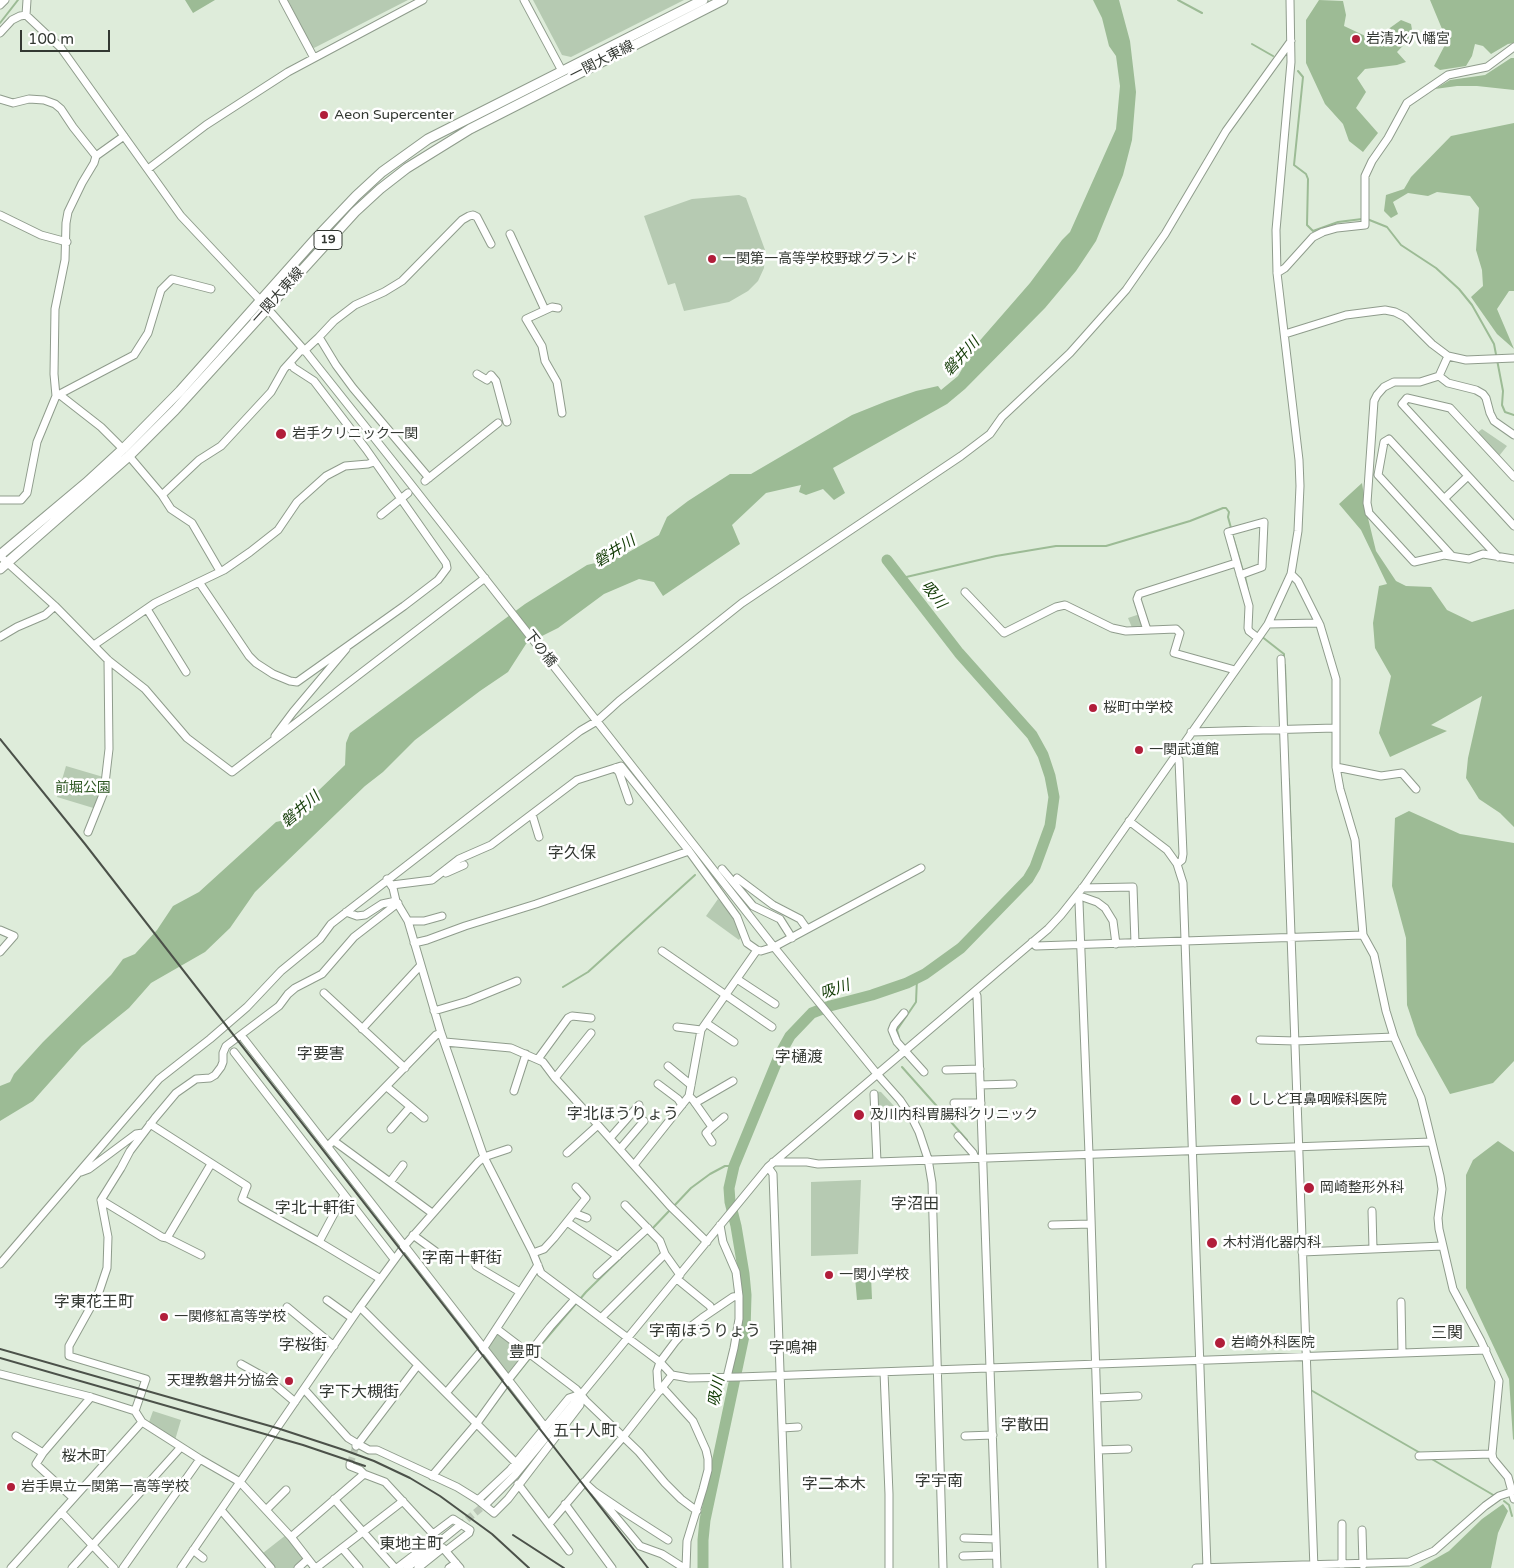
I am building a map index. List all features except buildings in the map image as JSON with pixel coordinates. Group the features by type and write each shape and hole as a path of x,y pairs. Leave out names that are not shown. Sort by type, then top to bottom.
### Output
{"main road":[{"name":"一関大東線","path":"126,453 260,300 356,196 382,172 428,139 703,0"},
{"name":"一関大東線","path":"2,561 175,410 355,212 380,189 407,168 470,129 723,0"}],"street":[{"path":"0,5 4,0"},
{"path":"0,32 12,20 26,15 26,0"},
{"path":"283,0 314,58"},
{"path":"148,169 206,125 288,72 424,0"},
{"path":"524,0 562,71"},
{"path":"486,1504 515,1475 720,1224 771,1165 1048,928 1077,895 1268,624 1290,574 1298,531 1300,486 1299,460 1277,273 1276,230 1289,88 1290,0"},
{"name":"下の橋","path":"26,15 61,48 181,216 267,308 400,469 774,947 877,1074 888,1084 912,1118 928,1159 932,1183 943,1568"},
{"path":"0,1264 159,1079 247,1007 281,971 320,939 331,924 390,882 594,718 619,701 742,604 962,456 990,434 1002,417 1070,353 1126,290 1165,234 1226,131 1291,40"},
{"path":"1277,273 1285,268 1313,238 1323,232 1337,228 1365,225 1364,176 1407,103 1448,75 1487,67 1514,47"},
{"path":"0,99 12,103 44,100 55,104 61,109 96,156"},
{"path":"0,500 21,500 27,493 37,442 58,396 54,374 55,309 66,260 66,223 68,212 96,156 124,136"},
{"path":"0,215 41,235 67,242"},
{"path":"162,495 199,460 222,446 271,392 284,369 334,321 355,305 384,292 402,281 456,226 469,216 477,217 492,244"},
{"path":"510,234 545,310"},
{"path":"58,396 134,355 148,332 161,290 172,279 211,289"},
{"path":"558,308 545,310 526,319 542,346 545,361 557,382 562,413"},
{"path":"1285,334 1346,315 1386,310 1405,317 1432,344 1448,356 1466,360 1514,358"},
{"path":"319,337 353,388 427,479 498,423"},
{"path":"1448,356 1439,376 1420,382 1400,381 1389,384 1380,390 1374,402 1366,503 1372,517 1414,562 1444,555 1468,559 1482,554 1514,559"},
{"path":"199,582 249,656 273,674 290,681 301,680 352,641 427,589 438,580 447,568 446,563 314,381 294,368 290,363"},
{"path":"477,374 487,380 491,375 496,381 507,422"},
{"path":"1439,376 1448,384 1476,390 1483,394 1494,421 1514,435"},
{"path":"58,396 101,426 162,495 171,509 192,523 220,571"},
{"path":"1514,477 1450,408 1406,398 1402,404 1514,526"},
{"path":"1452,556 1378,474 1384,442 1389,439 1498,557"},
{"path":"94,645 155,603 220,571 270,538 278,530 297,502 326,476 345,466 374,462"},
{"path":"1445,498 1468,476"},
{"path":"382,515 408,493"},
{"path":"1240,575 1262,567 1264,522 1228,532 1236,563 1249,606 1248,628 1258,638"},
{"path":"2,561 55,606 108,660 145,688 187,738 232,772 487,581"},
{"path":"1147,630 1137,599 1139,594 1236,563"},
{"path":"1196,1568 1409,1565 1434,1551 1499,1496 1513,1494 1508,1478 1493,1459 1492,1454 1498,1381 1486,1350 1452,1289 1438,1218 1442,1190 1421,1098 1394,1037 1374,955 1363,935 1359,909 1355,840 1340,789 1336,767 1336,679 1319,623 1298,581 1290,574"},
{"path":"965,592 1004,633 1056,607 1065,605 1112,628 1126,631 1176,629 1180,633 1174,653 1235,670"},
{"path":"0,637 17,627 45,615 55,606"},
{"path":"147,609 186,672"},
{"path":"1268,624 1319,623"},
{"path":"271,742 293,712 352,641"},
{"path":"1281,659 1314,1567"},
{"path":"88,832 104,792 109,749 108,660"},
{"path":"1192,732 1335,728"},
{"path":"1175,756 1179,760 1184,854 1178,864"},
{"path":"390,882 432,880 459,858 491,845 577,780 621,766 689,851 737,917 747,943 757,950 761,951 774,947 921,868"},
{"path":"1336,767 1381,776 1402,773 1416,788"},
{"path":"615,768 619,772 629,801"},
{"path":"532,814 539,837"},
{"path":"1129,821 1167,850 1178,864 1183,883 1207,1568"},
{"path":"414,943 536,904 689,851"},
{"path":"442,872 445,874 464,865"},
{"path":"722,868 753,906 780,919 792,938"},
{"path":"737,878 773,905 800,918 807,930"},
{"path":"390,882 397,902 408,921 441,1033 484,1157 533,1253 541,1273 660,1362 672,1374 689,1378 737,1377 1486,1350"},
{"path":"1082,888 1133,887 1135,943"},
{"path":"1077,895 1097,902 1106,908 1113,921 1116,944"},
{"path":"1077,895 1079,902 1089,1154 1102,1568"},
{"path":"346,912 356,916 365,915 382,904 397,902"},
{"path":"135,1410 146,1379 69,1356 69,1346 99,1292 107,1268 108,1237 101,1200 130,1151 176,1093 196,1079 210,1078 214,1075 221,1067 226,1046 279,1006 288,994 296,988 322,974 354,937 397,902"},
{"path":"408,921 424,921 442,916"},
{"path":"0,930 14,936 0,952"},
{"path":"1032,942 1036,946 1363,935"},
{"path":"634,1165 689,1096 700,1030 757,950"},
{"path":"662,951 772,1027"},
{"path":"362,1029 420,966"},
{"path":"737,979 775,1004"},
{"path":"434,1011 468,1001 517,981"},
{"path":"975,991 977,996 981,1102 979,1158 990,1368 997,1568"},
{"path":"324,993 405,1068"},
{"path":"904,1013 892,1030 897,1042 924,1072"},
{"path":"538,1059 568,1018 572,1016 591,1018"},
{"path":"706,1023 734,1042"},
{"path":"677,1027 700,1030"},
{"path":"328,1146 441,1033"},
{"path":"555,1078 591,1033"},
{"path":"1260,1040 1394,1037"},
{"path":"244,1039 545,1428"},
{"path":"445,1042 511,1048 543,1062 555,1078 670,1206 707,1242"},
{"path":"234,1052 394,1258"},
{"path":"514,1091 526,1054"},
{"path":"668,1066 691,1084"},
{"path":"946,1070 980,1069"},
{"path":"695,1103 733,1081"},
{"path":"658,1084 678,1099 682,1105"},
{"path":"980,1085 1013,1084"},
{"path":"387,1087 424,1118"},
{"path":"874,1094 877,1162"},
{"path":"689,1096 712,1127"},
{"path":"954,1103 981,1102"},
{"path":"610,1138 638,1106"},
{"path":"391,1128 410,1107"},
{"path":"712,1142 706,1133 724,1117"},
{"path":"620,1149 644,1121"},
{"path":"150,1124 247,1186 242,1198 379,1278"},
{"path":"567,1153 598,1125"},
{"path":"79,1173 89,1169 136,1134 143,1133"},
{"path":"958,1136 979,1158"},
{"path":"334,1141 432,1213"},
{"path":"771,1165 1431,1142"},
{"path":"181,1568 394,1258 412,1235 484,1157 508,1150"},
{"path":"167,1238 211,1164"},
{"path":"390,1182 403,1165"},
{"path":"771,1165 773,1174 781,1375 787,1568"},
{"path":"533,1253 544,1248 586,1198 576,1187"},
{"path":"319,1242 344,1195"},
{"path":"101,1200 162,1237 201,1255"},
{"path":"625,1205 660,1241 678,1277 710,1306 712,1311"},
{"path":"1372,1211 1373,1249"},
{"path":"574,1213 587,1218"},
{"path":"567,1222 618,1256"},
{"path":"720,1224 723,1242 736,1272 740,1296 739,1319 728,1377"},
{"path":"1052,1226 1091,1224"},
{"path":"597,1275 648,1228"},
{"path":"412,1235 450,1262"},
{"path":"1302,1252 1443,1246"},
{"path":"601,1318 665,1254"},
{"path":"446,1393 483,1349 538,1265"},
{"path":"476,1266 520,1292"},
{"path":"596,1492 640,1546 662,1554 685,1568 687,1541 708,1470 706,1450 693,1421 658,1387 657,1371 660,1362 686,1330 733,1297 740,1296"},
{"path":"432,1476 477,1424 529,1352 575,1299"},
{"path":"327,1300 352,1318"},
{"path":"1400,1302 1402,1353"},
{"path":"287,1307 334,1346"},
{"path":"360,1307 516,1464"},
{"path":"497,1328 576,1389 639,1452 665,1483 681,1499 697,1511"},
{"path":"241,1364 268,1378 296,1402"},
{"path":"357,1445 418,1365"},
{"path":"884,1372 890,1568"},
{"path":"0,1374 135,1410 142,1422 240,1482 316,1568 403,1501"},
{"path":"548,1524 662,1390 672,1374"},
{"path":"304,1390 348,1438 357,1445 369,1450 377,1450 462,1490 494,1512 508,1499 580,1405 581,1394"},
{"path":"478,1500 516,1464 569,1398 581,1394"},
{"path":"1097,1398 1138,1396"},
{"path":"73,1498 36,1464 42,1453 91,1397"},
{"path":"11,1568 142,1422"},
{"path":"782,1428 798,1428"},
{"path":"965,1436 992,1435"},
{"path":"16,1436 42,1453"},
{"path":"72,1568 181,1447"},
{"path":"1099,1450 1128,1449"},
{"path":"1418,1456 1492,1454"},
{"path":"123,1568 200,1459"},
{"path":"334,1499 396,1568 435,1539 433,1534 385,1482 364,1474 350,1466 350,1464"},
{"path":"291,1538 364,1474"},
{"path":"584,1482 668,1540"},
{"path":"518,1484 569,1551"},
{"path":"266,1510 286,1490"},
{"path":"566,1504 612,1568"},
{"path":"221,1510 271,1568"},
{"path":"61,1512 114,1568"},
{"path":"433,1534 453,1519 470,1530 469,1533 447,1550"},
{"path":"1342,1524 1342,1565"},
{"path":"408,1568 460,1526"},
{"path":"1362,1530 1363,1565"},
{"path":"964,1538 996,1538"},
{"path":"342,1548 359,1568"},
{"path":"418,1568 443,1548 447,1550 458,1565 449,1568"},
{"path":"194,1550 203,1558"},
{"path":"963,1556 996,1555"},
{"path":"298,1568 308,1559"}],"green space":[{"path":"288,0 408,0 314,48 311,46"},
{"path":"533,0 684,0 571,57 562,55"},
{"name":"一関第一高等学校野球グランド","path":"739,195 746,198 765,250 764,268 758,281 748,291 729,302 684,311 675,283 668,285 644,216 692,199"},
{"path":"1482,429 1507,446 1499,456 1477,433"},
{"path":"1140,614 1145,625 1143,629 1133,630 1128,618"},
{"name":"前堀公園","path":"66,766 110,779 100,810 57,797"},
{"path":"718,899 737,921 741,937 739,940 706,916"},
{"path":"875,1091 881,1092 894,1106 877,1107"},
{"path":"861,1180 858,1254 811,1256 811,1182"},
{"path":"498,1332 526,1352 507,1376 487,1351"},
{"path":"153,1411 181,1420 175,1440 149,1422"},
{"path":"286,1535 305,1559 294,1568 275,1568 263,1553"}],"shaded area":[{"path":"1319,0 1343,1 1346,15 1344,26 1376,41 1401,20 1411,24 1413,35 1397,52 1406,62 1365,69 1357,78 1366,92 1356,108 1378,133 1363,152 1349,141 1343,124 1325,104 1306,63 1306,20"},
{"path":"1430,0 1514,0 1514,43 1508,44 1491,54 1483,46 1475,44 1472,56 1466,66 1440,70 1434,66 1447,41"},
{"path":"1511,58 1514,58 1514,90 1477,86 1435,89 1450,80 1485,75"},
{"path":"1514,123 1514,291 1509,291 1497,309 1514,349 1497,334 1471,297 1483,286 1482,270 1476,250 1479,208 1470,196 1437,192 1428,196 1408,193 1393,202 1398,214 1391,218 1384,211 1386,195 1404,189 1411,177 1451,136"},
{"path":"1362,483 1376,551 1396,581 1406,586 1431,587 1447,610 1472,622 1514,609 1514,827 1500,813 1479,799 1466,778 1468,758 1482,696 1431,725 1447,731 1390,757 1379,733 1391,676 1375,648 1373,623 1379,586 1387,584 1361,530 1339,504"},
{"path":"1409,811 1460,834 1514,843 1514,1061 1493,1083 1450,1094 1417,1035 1407,1005 1406,938 1392,886 1395,818"},
{"path":"1498,1141 1514,1152 1514,1440 1509,1379 1466,1288 1466,1175 1473,1160"},
{"path":"1503,1504 1508,1511 1498,1533 1491,1568 1419,1568 1449,1551 1482,1519"}],"water":[{"path":"185,0 215,0 193,13"},
{"name":"磐井川","path":"1093,0 1119,0 1130,41 1136,92 1132,140 1123,175 1096,241 1076,271 1045,308 965,389 947,404 833,468 845,493 834,500 823,489 806,495 799,492 801,485 766,493 732,525 740,544 663,596 654,582 639,579 604,594 558,628 526,644 508,672 415,740 383,772 365,786 255,892 230,928 205,952 151,983 129,1008 82,1046 33,1101 0,1121 0,1086 10,1082 14,1074 43,1042 111,975 123,959 135,954 157,930 173,906 199,892 276,822 289,819 345,765 346,743 350,733 525,604 587,565 620,557 659,535 667,517 730,474 751,474 852,415 916,391 938,386 941,390 958,376 976,345 1030,283 1070,232 1116,129 1120,86 1116,56 1109,46 1102,18"},
{"path":"871,1276 872,1299 857,1300 855,1277"}],"waterway":[{"path":"0,23 18,0"},
{"path":"1178,0 1202,13"},
{"path":"1252,44 1273,56"},
{"path":"1298,71 1303,77 1294,165 1306,174 1308,179 1307,225 1313,231 1338,222 1362,219"},
{"path":"1367,219 1387,227 1401,245 1436,268 1459,289 1472,305 1494,344 1503,391 1502,405 1505,412 1514,415"},
{"path":"902,578 996,556 1056,546 1106,546 1190,521 1223,508 1226,508 1229,512 1228,517 1231,528"},
{"path":"1232,533 1243,571"},
{"name":"吸川","path":"703,1568 705,1520 745,1331 746,1295 744,1274 729,1188 734,1166 780,1054 790,1036 812,1013 907,983 925,974 961,948 1028,879 1035,867 1050,826 1054,797 1050,776 1043,755 1032,735 959,653 887,560"},
{"path":"1245,576 1248,591"},
{"path":"1261,636 1284,654 1284,660"},
{"path":"1285,665 1287,727"},
{"path":"1289,779 1292,867"},
{"path":"563,987 588,972 695,875"},
{"path":"899,1037 897,1030 916,1002 917,978"},
{"path":"902,1067 967,1140"},
{"path":"673,1207 691,1188 710,1174 725,1166 734,1166"},
{"path":"651,1230 670,1210"},
{"path":"534,1353 586,1292 634,1245"},
{"path":"512,1381 531,1357"},
{"path":"494,1405 509,1385"},
{"path":"1309,1389 1422,1454"},
{"path":"1430,1458 1495,1496"},
{"path":"1504,1501 1509,1505 1512,1516"}],"tunnel":[{"path":"350,1464 356,1446"},
{"path":"459,1526 486,1504"}],"railway":[{"path":"0,739 85,844 648,1568"},
{"path":"0,1349 277,1428 374,1461 410,1478 440,1496 492,1534 529,1568"},
{"path":"0,1358 303,1445 365,1466"},
{"path":"513,1535 564,1568"}],"place":[{"name":"岩清水八幡宮","path":"1356,39"},
{"name":"Aeon Supercenter","path":"324,115"},
{"name":"一関第一高等学校野球グランド","path":"712,259"},
{"name":"岩手クリニック一関","path":"281,434"},
{"name":"桜町中学校","path":"1093,708"},
{"name":"一関武道館","path":"1139,750"},
{"name":"ししど耳鼻咽喉科医院","path":"1236,1100"},
{"name":"及川内科胃腸科クリニック","path":"859,1115"},
{"name":"岡崎整形外科","path":"1309,1188"},
{"name":"木村消化器内科","path":"1212,1243"},
{"name":"一関小学校","path":"829,1275"},
{"name":"一関修紅高等学校","path":"164,1317"},
{"name":"岩崎外科医院","path":"1220,1343"},
{"name":"天理教磐井分協会","path":"289,1381"},
{"name":"岩手県立一関第一高等学校","path":"11,1487"}],"district":[{"name":"字久保","path":"572,854"},
{"name":"字要害","path":"321,1055"},
{"name":"字樋渡","path":"799,1058"},
{"name":"字北ほうりょう","path":"623,1115"},
{"name":"字沼田","path":"915,1205"},
{"name":"字北十軒街","path":"315,1209"},
{"name":"字南十軒街","path":"462,1259"},
{"name":"字東花王町","path":"94,1303"},
{"name":"字南ほうりょう","path":"705,1332"},
{"name":"三関","path":"1447,1334"},
{"name":"字桜街","path":"303,1346"},
{"name":"字鳴神","path":"793,1349"},
{"name":"豊町","path":"525,1353"},
{"name":"字下大槻街","path":"359,1393"},
{"name":"字散田","path":"1025,1426"},
{"name":"五十人町","path":"585,1432"},
{"name":"桜木町","path":"84,1457"},
{"name":"字宇南","path":"939,1482"},
{"name":"字二本木","path":"834,1485"},
{"name":"東地主町","path":"411,1545"}]}
